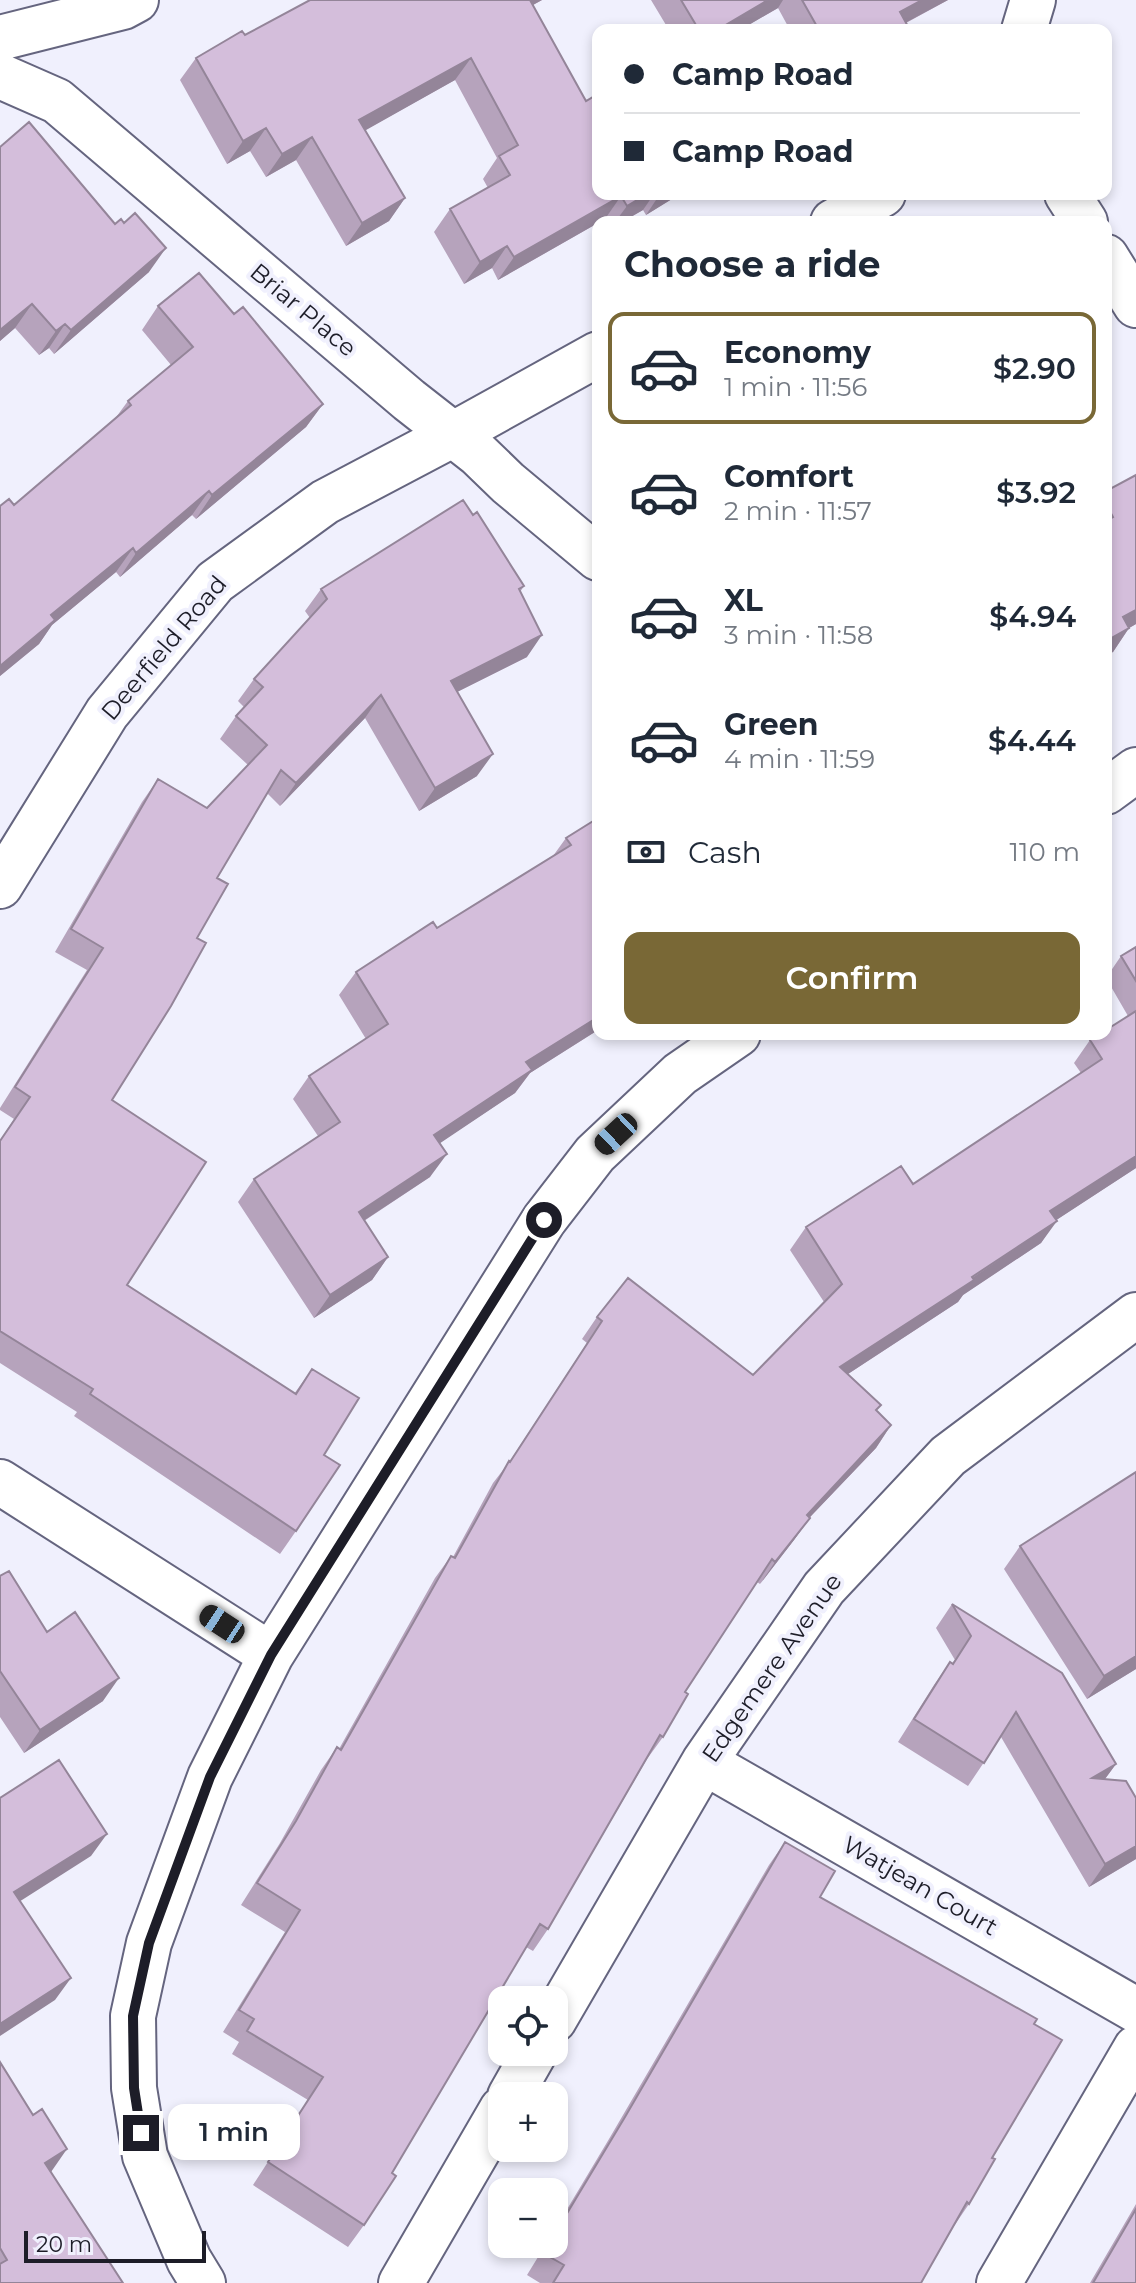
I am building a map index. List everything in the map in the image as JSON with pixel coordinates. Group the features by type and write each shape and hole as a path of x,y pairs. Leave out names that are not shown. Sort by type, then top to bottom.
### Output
{"street":[{"path":"0,38 123,7 136,0"},
{"path":"1026,24 1033,0"},
{"name":"Briar Place","path":"0,76 57,101 592,553"},
{"path":"844,216 872,200"},
{"path":"1112,267 1136,305"},
{"name":"Deerfield Road","path":"0,886 107,713 215,582 325,502 592,357"},
{"path":"1112,788 1136,770"},
{"path":"201,2275 145,2156 134,2088 133,2016 149,1943 210,1777 271,1655 544,1220 595,1154 680,1074 729,1040"},
{"name":"Edgemere Avenue","path":"568,1996 704,1762 824,1588 948,1456 1136,1315"},
{"path":"0,1482 271,1655"},
{"name":"Watjean Court","path":"704,1762 1136,2010"},
{"path":"999,2283 1136,2048"},
{"path":"401,2283 488,2133"}],"building":[{"path":"310,0 530,0 586,101 592,98 592,200 614,200 514,257 507,246 480,262 450,209 510,175 499,156 518,145 471,58 359,120 405,198 362,223 312,137 282,154 266,128 243,141 196,58 242,31 245,35"},
{"path":"681,0 768,0 727,24 695,24"},
{"path":"802,0 922,0 900,12 907,24 816,24"},
{"path":"29,122 115,224 121,219 124,223 135,213 166,248 71,330 65,324 56,331 32,304 0,330 0,147"},
{"path":"623,200 637,200 627,206"},
{"path":"199,273 234,314 243,307 323,404 212,495 209,491 136,553 133,548 51,615 55,620 0,666 0,506 9,499 14,505 131,405 128,401 193,347 158,306"},
{"path":"1136,475 1136,610 1123,617 1129,628 1112,638 1113,517 1112,488"},
{"path":"463,500 473,515 477,512 524,586 519,589 542,635 451,681 493,754 435,788 381,695 296,783 281,770 217,878 228,884 197,938 206,943 112,1100 206,1162 127,1285 296,1394 312,1369 359,1398 324,1455 340,1465 296,1531 90,1394 93,1389 0,1331 0,1141 30,1097 15,1087 103,948 71,929 158,779 207,808 267,745 236,716 263,687 254,679 327,599 321,589"},
{"path":"592,822 592,1021 526,1062 532,1070 434,1135 447,1154 359,1212 388,1257 330,1295 254,1179 340,1122 309,1076 388,1024 356,972 433,922 437,928 571,845 566,838"},
{"path":"1136,947 1136,981 1121,956"},
{"path":"1136,1011 1136,1156 1050,1211 1057,1221 972,1277 974,1280 840,1367 881,1405 876,1410 891,1425 807,1515 810,1518 775,1562 772,1559 685,1692 688,1694 663,1737 660,1735 548,1929 540,1924 503,1986 488,1986 488,2011 392,2173 396,2176 364,2225 268,2162 323,2077 247,2031 254,2019 239,2010 300,1910 257,1883 337,1747 341,1750 509,1461 602,1321 597,1317 628,1278 753,1375 842,1284 806,1227 901,1166 913,1184 1102,1059 1090,1040 1112,1040 1112,1026"},
{"path":"1136,1472 1136,1656 1104,1676 1020,1546"},
{"path":"9,1571 47,1632 75,1612 119,1678 40,1730 0,1671 0,1576"},
{"path":"952,1604 1062,1673 1116,1764 1092,1778 1126,1781 1136,1798 1136,1846 1105,1864 1016,1712 984,1763 914,1719 950,1662 953,1664 971,1636"},
{"path":"59,1760 107,1834 14,1892 71,1978 0,2024 0,1798"},
{"path":"785,1842 835,1871 820,1897 1037,2019 1034,2024 1062,2040 921,2283 553,2283 564,2265 552,2258 568,2258 568,2212"},
{"path":"0,2062 33,2115 42,2109 67,2149 45,2163 123,2283 0,2283 0,2264 7,2260 0,2248"},
{"path":"1136,2209 1136,2283 1093,2283"}],"route":[{"path":"141,2133 134,2088 133,2016 149,1943 210,1777 271,1655 544,1220"}]}
